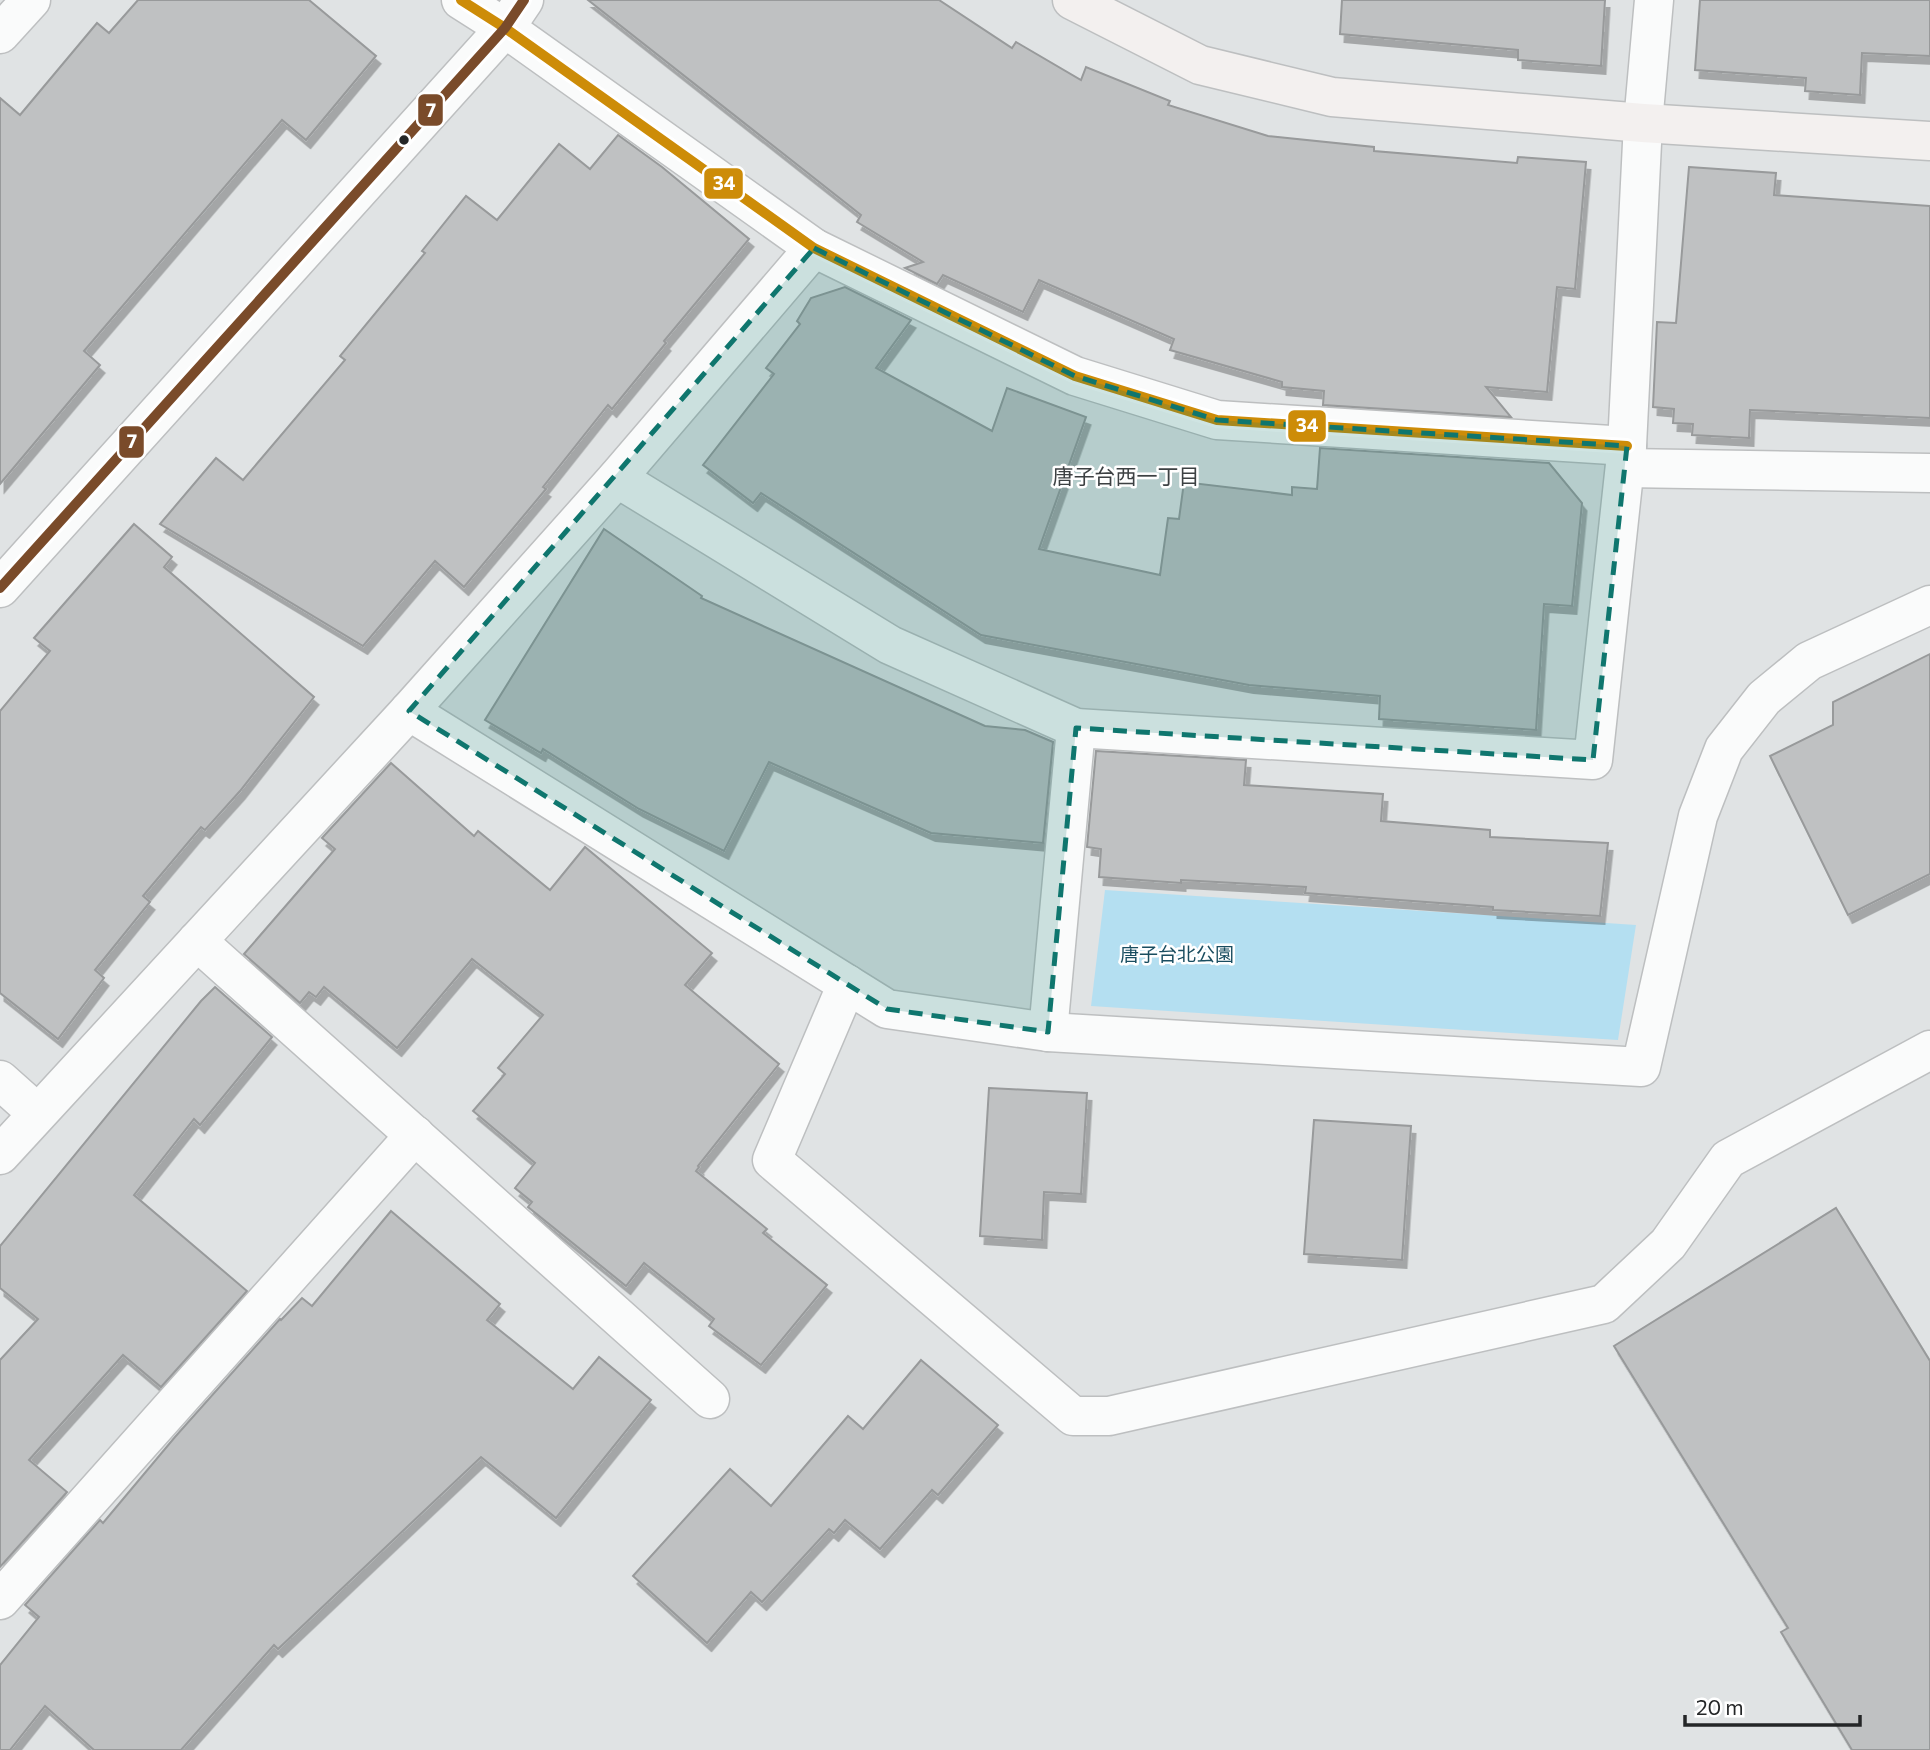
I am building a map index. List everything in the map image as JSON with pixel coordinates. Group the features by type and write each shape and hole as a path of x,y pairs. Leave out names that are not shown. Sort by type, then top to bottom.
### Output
{"street":[{"path":"0,34 31,0"},
{"path":"461,0 514,14 814,248 1075,376 1217,420 1626,457 1930,473"},
{"path":"1072,0 1200,65 1332,97 1643,124 1930,141"},
{"path":"617,478 890,645 1076,728 1593,760 1626,457 1643,124 1654,0"},
{"path":"0,587 514,14"},
{"path":"0,1155 409,711 617,478 814,248"},
{"path":"409,711 887,1009 1048,1032 1641,1067 1698,816 1724,748 1764,698 1809,661 1930,605"},
{"path":"1048,1032 1076,728"},
{"path":"197,941 710,1399"},
{"path":"847,984 772,1160 1073,1416 1109,1416 1604,1304 1668,1244 1728,1159 1930,1050"},
{"path":"0,1080 37,1113"},
{"path":"0,1600 415,1135"}],"highlighted area":[{"path":"814,248 1075,376 1217,420 1627,446 1593,760 1076,728 1048,1032 887,1009 409,711"}],"green space":[{"name":"唐子台北公園","path":"1105,890 1636,925 1618,1040 1091,1006"}],"building":[{"path":"138,0 309,0 376,56 306,140 282,120 84,351 100,365 0,484 0,98 20,115 97,23 109,33"},
{"path":"588,0 939,0 1012,48 1016,42 1081,80 1086,67 1170,101 1168,105 1268,136 1374,147 1374,151 1517,163 1518,157 1586,162 1575,289 1557,287 1547,392 1486,387 1511,417 1323,405 1324,391 1282,387 1282,382 1170,350 1174,339 1039,280 1023,312 943,275 937,284 905,268 923,262 857,222 861,215"},
{"path":"1342,0 1605,0 1601,66 1518,60 1518,50 1340,34"},
{"path":"1700,0 1930,0 1930,56 1862,53 1860,95 1805,91 1806,78 1695,70"},
{"path":"618,135 662,167 749,239 664,341 666,343 612,409 608,405 543,487 546,489 464,587 435,561 363,646 160,524 216,458 243,480 345,360 340,356 425,253 422,251 466,196 497,220 559,144 590,169"},
{"path":"1689,167 1776,173 1774,195 1930,206 1930,418 1750,410 1749,438 1692,435 1693,424 1673,423 1674,409 1653,407 1657,322 1676,323"},
{"path":"845,287 911,320 876,368 992,431 1007,388 1086,417 1039,549 1160,575 1168,518 1179,519 1184,482 1292,495 1292,487 1317,489 1320,448 1549,463 1582,503 1572,606 1544,604 1536,730 1379,719 1380,696 1249,685 981,635 761,493 753,503 703,465 774,374 766,368 800,324 797,321 811,298"},
{"path":"134,524 172,557 164,567 314,697 240,791 205,830 201,827 143,896 150,902 95,970 104,978 58,1039 0,993 0,711 50,651 34,638"},
{"path":"604,529 702,596 701,598 985,726 1025,730 1053,742 1043,843 931,833 769,762 724,851 639,809 543,749 541,753 485,720"},
{"path":"1930,654 1930,874 1848,915 1770,756 1833,725 1833,702"},
{"path":"1096,751 1246,760 1244,785 1383,794 1381,821 1490,830 1490,837 1608,843 1600,916 1493,910 1493,907 1305,893 1306,887 1099,877 1101,849 1087,847"},
{"path":"391,763 474,836 478,831 550,890 585,847 712,953 685,985 779,1064 696,1171 767,1229 763,1233 827,1285 761,1365 709,1326 714,1319 644,1263 626,1286 528,1207 532,1202 515,1188 535,1163 473,1111 505,1074 498,1068 543,1015 472,959 397,1048 324,987 316,997 309,992 300,1003 244,954 335,849 322,838"},
{"path":"215,987 272,1037 200,1125 194,1119 134,1195 247,1291 161,1387 123,1355 29,1460 67,1492 0,1567 0,1360 38,1319 0,1288 0,1246"},
{"path":"989,1088 1087,1093 1081,1194 1044,1192 1042,1240 980,1236"},
{"path":"1314,1120 1411,1126 1402,1260 1304,1254"},
{"path":"1836,1208 1930,1361 1930,1750 1852,1750 1781,1632 1788,1628 1614,1346"},
{"path":"391,1211 500,1304 487,1320 573,1389 599,1357 651,1400 556,1518 481,1457 278,1649 274,1645 181,1750 94,1750 45,1706 10,1750 0,1750 0,1665 39,1617 25,1605 100,1520 103,1523 280,1319 302,1298 312,1306"},
{"path":"921,1360 998,1425 938,1495 932,1490 880,1549 845,1520 834,1533 829,1529 762,1602 751,1592 707,1643 633,1576 730,1469 771,1506 848,1416 863,1429"}],"transit line":[{"name":"34","path":"461,0 505,28 814,248 1075,376 1217,420 1627,446"},
{"name":"7","path":"0,588 505,28 524,0"}],"district":[{"name":"唐子台西一丁目","path":"1126,475"}]}
